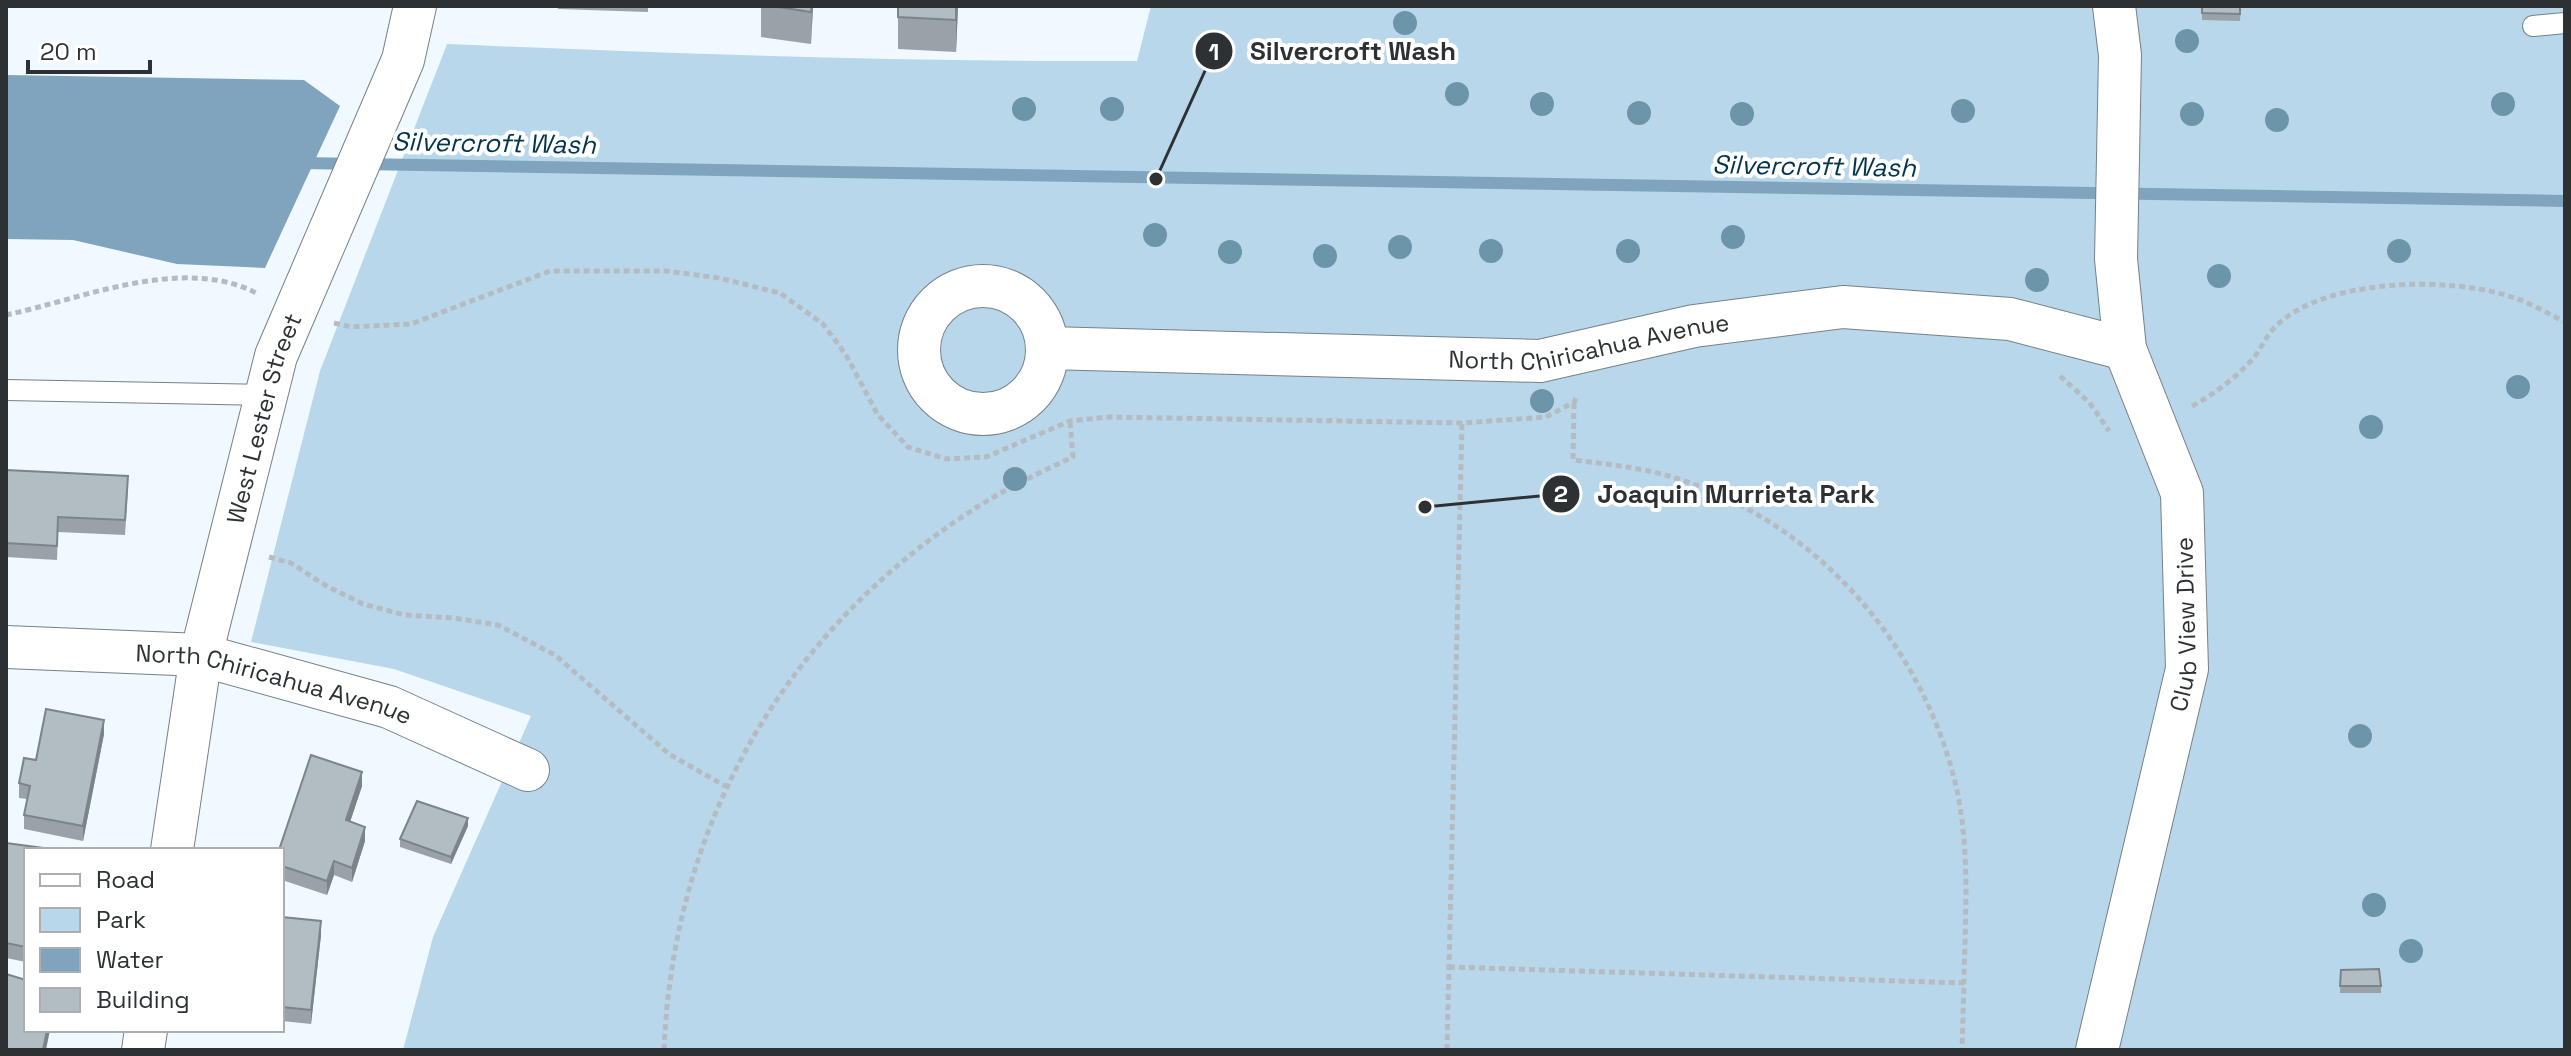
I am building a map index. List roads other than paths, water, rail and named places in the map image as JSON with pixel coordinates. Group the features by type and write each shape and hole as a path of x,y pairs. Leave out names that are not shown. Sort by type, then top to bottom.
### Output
{"street":[{"name":"West Lester Street","path":"172,848 201,655 276,356 327,231 403,60 415,6"},
{"name":"Club View Drive","path":"2097,1050 2187,669 2182,493 2125,349 2116,259 2120,55 2114,6"},
{"name":"North Chiricahua Avenue","path":"1047,348 1540,361 1694,326 1843,307 2010,319 2125,349"},
{"name":"North Chiricahua Avenue","path":"6,647 201,655 389,707 528,770"}],"lane":[{"path":"2533,26 2565,23"},
{"path":"6,390 266,395"}],"water":[{"path":"6,75 304,80 340,106 265,268 177,264 73,240 6,239"}],"waterway":[{"name":"Silvercroft Wash","path":"301,163 2565,201"}],"place":[{"name":"Silvercroft Wash","path":"1156,179"},
{"name":"Joaquin Murrieta Park","path":"1425,507"}]}
